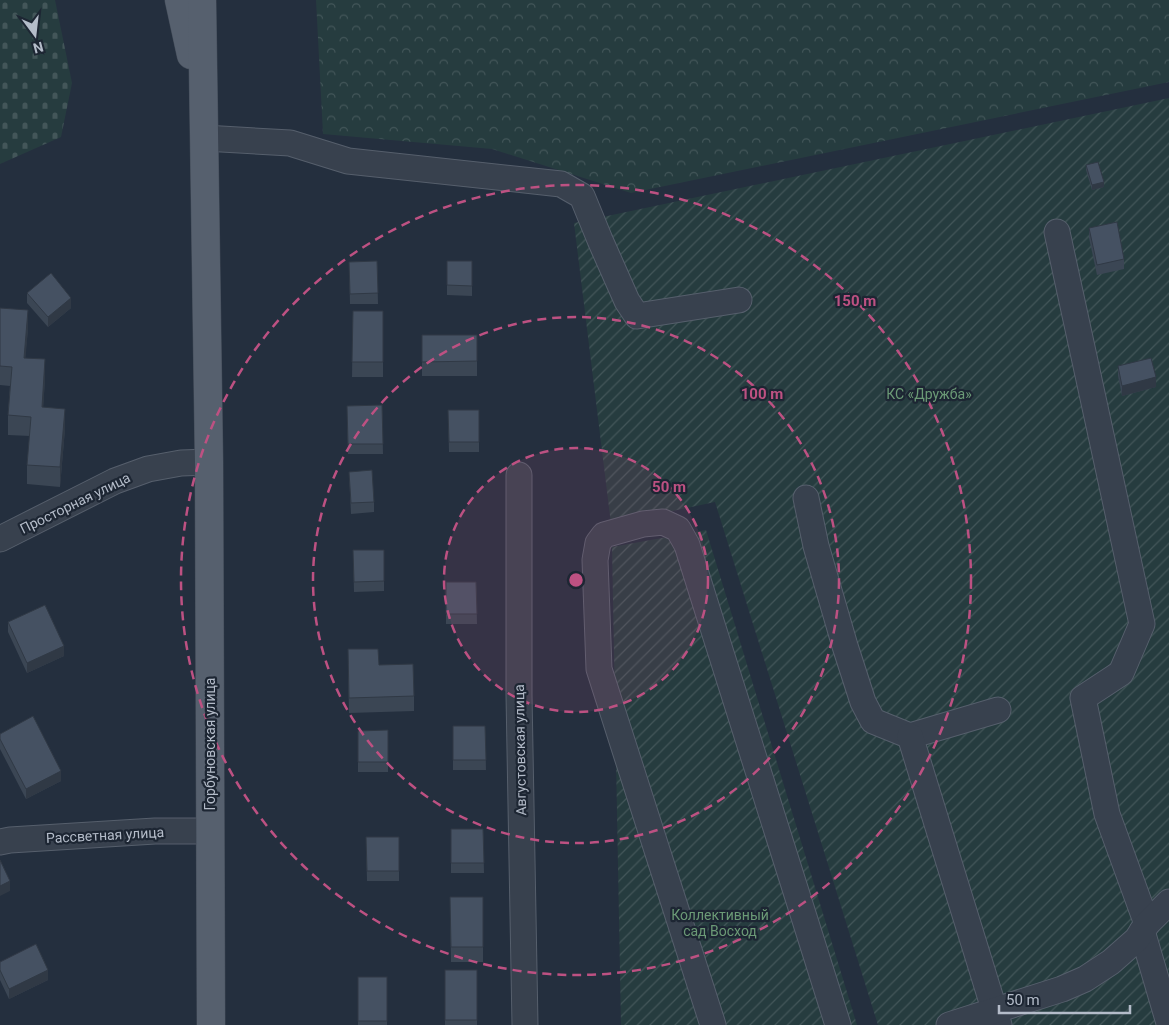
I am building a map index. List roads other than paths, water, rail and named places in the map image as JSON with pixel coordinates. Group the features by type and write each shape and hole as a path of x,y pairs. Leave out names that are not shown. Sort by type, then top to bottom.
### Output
{"main road":[{"path":"179,0 203,111"},
{"path":"202,0 203,111"},
{"name":"Горбуновская улица","path":"203,111 209,462 212,1025"}],"street":[{"path":"204,138 290,143 348,161 561,184 582,196 600,240 628,301 637,316 739,300"},
{"path":"1057,232 1142,624 1121,673 1082,698 1107,814 1144,928 1169,1023"},
{"name":"Просторная улица","path":"0,539 115,481 148,469 181,463 209,462"},
{"name":"Августовская улица","path":"519,475 519,696 526,1025"},
{"path":"806,498 816,546 863,702 872,721 910,736 998,710"},
{"path":"713,1025 598,669 595,560 598,544 604,535 643,524 663,522 678,530 687,545 838,1025"},
{"path":"910,736 997,1018"},
{"name":"Рассветная улица","path":"0,842 155,831 210,830"},
{"path":"949,1025 997,1018 1085,979 1111,962 1137,939 1144,928 1169,902"}],"park label":[{"name":"КС «Дружба»","path":"929,394"},
{"name":"Коллективный сад Восход","path":"720,924"}]}
